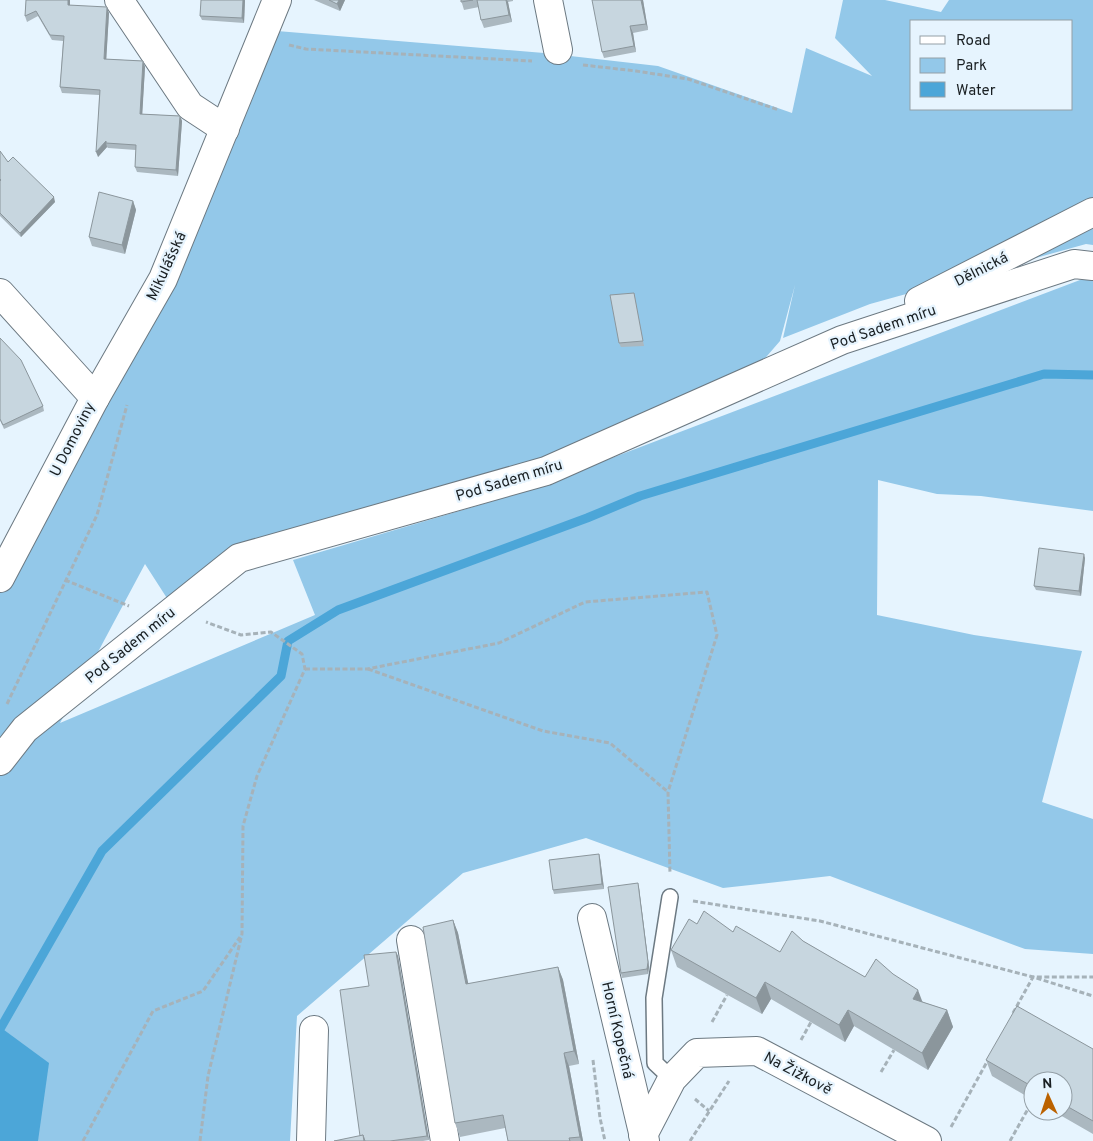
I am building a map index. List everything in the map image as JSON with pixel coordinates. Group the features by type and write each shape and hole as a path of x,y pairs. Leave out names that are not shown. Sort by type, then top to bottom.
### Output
{"street":[{"path":"119,0 190,106 225,129"},
{"name":"Mikulášská","path":"95,398 163,279 277,0"},
{"path":"548,0 558,50"},
{"name":"Dělnická","path":"842,340 1093,212"},
{"name":"Pod Sadem míru","path":"0,761 25,730 239,558 546,472 842,340 1074,264 1093,266"},
{"name":"U Domoviny","path":"0,293 95,398 0,578"},
{"name":"Horní Kopečná","path":"592,918 644,1138"},
{"path":"411,940 446,1141"},
{"path":"311,1141 314,1030"},
{"name":"Na Žižkově","path":"644,1138 672,1079 697,1053 749,1051 757,1051 938,1137"}],"lane":[{"path":"670,897 654,998 655,1063 672,1079"}],"path":[{"path":"4,710 97,515 128,401"},
{"path":"65,580 162,620 205,622 242,635 270,632 302,654 305,669 257,776 243,826 242,934 208,1076 200,1141"},
{"path":"305,669 367,669 499,643 585,602 706,592 717,635 668,792 670,897 820,921 1033,977 1093,996"},
{"path":"367,669 543,731 610,743 668,792"},
{"path":"83,1141 153,1011 203,991 242,934"},
{"path":"1033,977 1093,977"},
{"path":"1009,1020 1033,977"},
{"path":"710,1024 727,996"},
{"path":"798,1044 811,1022"},
{"path":"881,1072 894,1050"},
{"path":"690,1141 749,1051"},
{"path":"938,1137 991,1054"},
{"path":"1010,1141 1023,1118"}],"green space":[{"path":"843,0 885,0 941,12 949,0 1093,0 1093,245 1086,244 870,304 783,338 795,285 780,341 760,364 543,465 370,509 172,606 145,564 60,723 315,615 293,560 517,494 1080,280 1093,280 1093,511 981,496 937,494 878,480 877,615 974,635 1082,651 1042,802 1093,819 1093,954 1025,949 830,876 723,888 586,838 463,873 297,1016 290,1141 0,1141 0,590 277,31 544,53 658,66 792,113 806,48 872,76 835,38"}],"water":[{"path":"0,1027 49,1063 38,1141 0,1141"}],"building":[{"path":"26,0 68,0 68,5 107,7 104,59 143,61 140,114 180,116 176,170 135,167 136,145 106,143 106,141 96,152 100,90 60,87 64,36 50,35 36,11 25,16"},
{"path":"201,0 243,0 242,18 200,16"},
{"path":"329,0 339,0 337,4"},
{"path":"477,0 506,0 509,15 481,20"},
{"path":"592,0 641,0 646,24 630,26 634,46 602,52"},
{"path":"0,151 8,162 13,157 54,197 20,233 0,213"},
{"path":"99,192 133,201 122,245 89,237"},
{"path":"634,293 643,341 619,343 610,295"},
{"path":"0,338 21,360 43,406 3,425 0,419"},
{"path":"1039,548 1084,554 1079,591 1034,586"},
{"path":"599,854 602,884 553,890 549,860"},
{"path":"638,883 648,962 647,969 621,973 608,887"},
{"path":"704,911 733,932 736,926 780,952 792,931 803,941 865,977 876,959 893,974 918,990 913,999 947,1010 922,1053 848,1010 839,1025 765,982 756,998 671,950 689,919 697,924"},
{"path":"453,920 466,984 558,967 574,1051 564,1053 580,1137 569,1138 570,1141 508,1141 503,1115 455,1123 423,927"},
{"path":"396,952 427,1136 390,1141 365,1141 363,1135 360,1136 340,990 369,986 364,955"},
{"path":"1017,1006 1093,1049 1093,1121 1073,1110 1073,1071 1023,1071 1023,1081 986,1060"},
{"path":"363,1135 364,1141 334,1141"}],"waterway":[{"path":"0,1029 102,851 281,676 288,641 338,610 587,518 640,496 1044,374 1093,375"}]}
